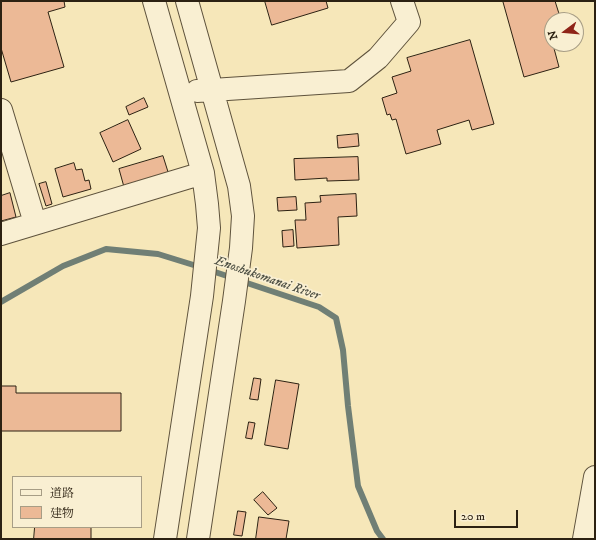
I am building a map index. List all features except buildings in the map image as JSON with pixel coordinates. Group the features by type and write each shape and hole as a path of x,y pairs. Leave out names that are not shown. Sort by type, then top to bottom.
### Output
{"street":[{"path":"154,1 203,173 208,204 209,228 202,296 165,539"},
{"path":"187,1 239,186 243,216 241,248 234,301 198,539"},
{"path":"180,93 349,81 378,58 409,22 402,1"},
{"path":"1,110 35,223"},
{"path":"1,234 203,173"},
{"path":"584,539 594,484"}],"waterway":[{"name":"Enoshukomanai River","path":"1,302 63,266 106,249 158,254 200,267"},
{"name":"Enoshukomanai River","path":"209,270 233,278"},
{"name":"Enoshukomanai River","path":"241,281 319,307 336,318 343,350 358,486 377,531 383,539"}]}
